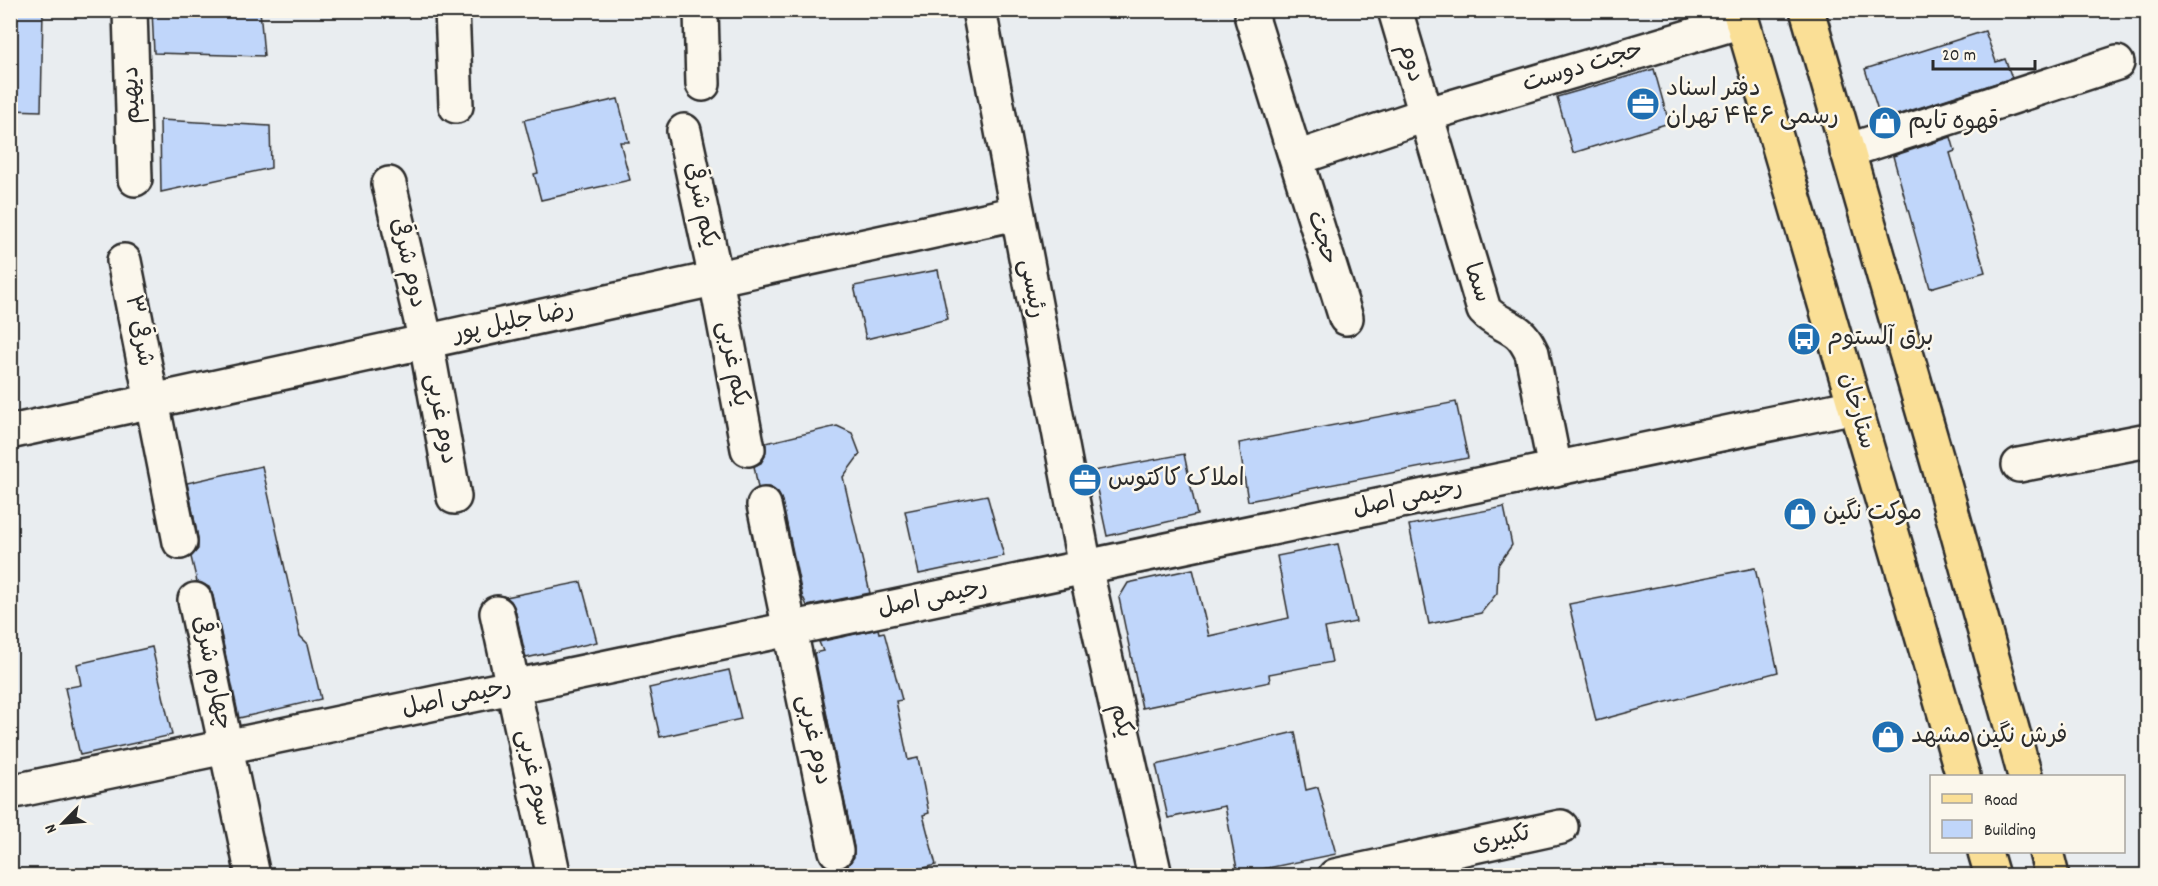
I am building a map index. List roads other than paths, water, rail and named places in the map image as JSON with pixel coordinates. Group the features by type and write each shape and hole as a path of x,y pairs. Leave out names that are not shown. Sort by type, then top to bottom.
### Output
{"main road":[{"path":"1807,10 1942,477 2024,775"},
{"name":"ستارخان","path":"1740,16 1962,775"},
{"path":"1985,853 1992,876"},
{"path":"2046,853 2052,876"}],"street":[{"name":"دیهیم","path":"130,10 135,178"},
{"path":"452,10 456,106"},
{"path":"701,10 703,84"},
{"name":"رئیسی","path":"979,10 1085,567"},
{"name":"دوم","path":"1395,10 1425,115"},
{"name":"حجت دوست","path":"1425,115 1740,16"},
{"name":"حجت","path":"1252,18 1346,318"},
{"path":"1847,151 2117,63"},
{"path":"1297,158 1425,115"},
{"name":"سما","path":"1425,115 1484,309 1493,320 1517,332 1525,340 1532,353 1555,469"},
{"name":"یکم شرقی","path":"684,131 716,279"},
{"name":"دوم شرقی","path":"389,184 426,342"},
{"name":"رضا جلیل پور","path":"10,432 1017,213"},
{"name":"۳ شرقی","path":"124,261 151,401"},
{"name":"یکم غربی","path":"716,279 748,449"},
{"name":"دوم غربی","path":"426,342 454,497"},
{"path":"151,401 180,542"},
{"name":"رحیمی اصل","path":"10,792 1855,406"},
{"path":"2019,465 2148,440"},
{"path":"764,505 789,629"},
{"name":"یکم","path":"1085,567 1155,876"},
{"name":"چهارم شرقی","path":"195,600 253,876"},
{"name":"سوم غربی","path":"497,613 552,868"},
{"name":"دوم غربی","path":"789,629 836,852"},
{"name":"تکبیری","path":"1335,876 1561,826"}],"place":[{"name":"دفتر اسناد رسمی ۴۴۶ تهران","path":"1643,104"},
{"name":"قهوه تایم","path":"1885,123"},
{"name":"برق آلستوم","path":"1804,339"},
{"name":"املاک کاکتوس","path":"1085,480"},
{"name":"موکت نگین","path":"1800,514"},
{"name":"فرش نگین مشهد","path":"1888,737"}]}
